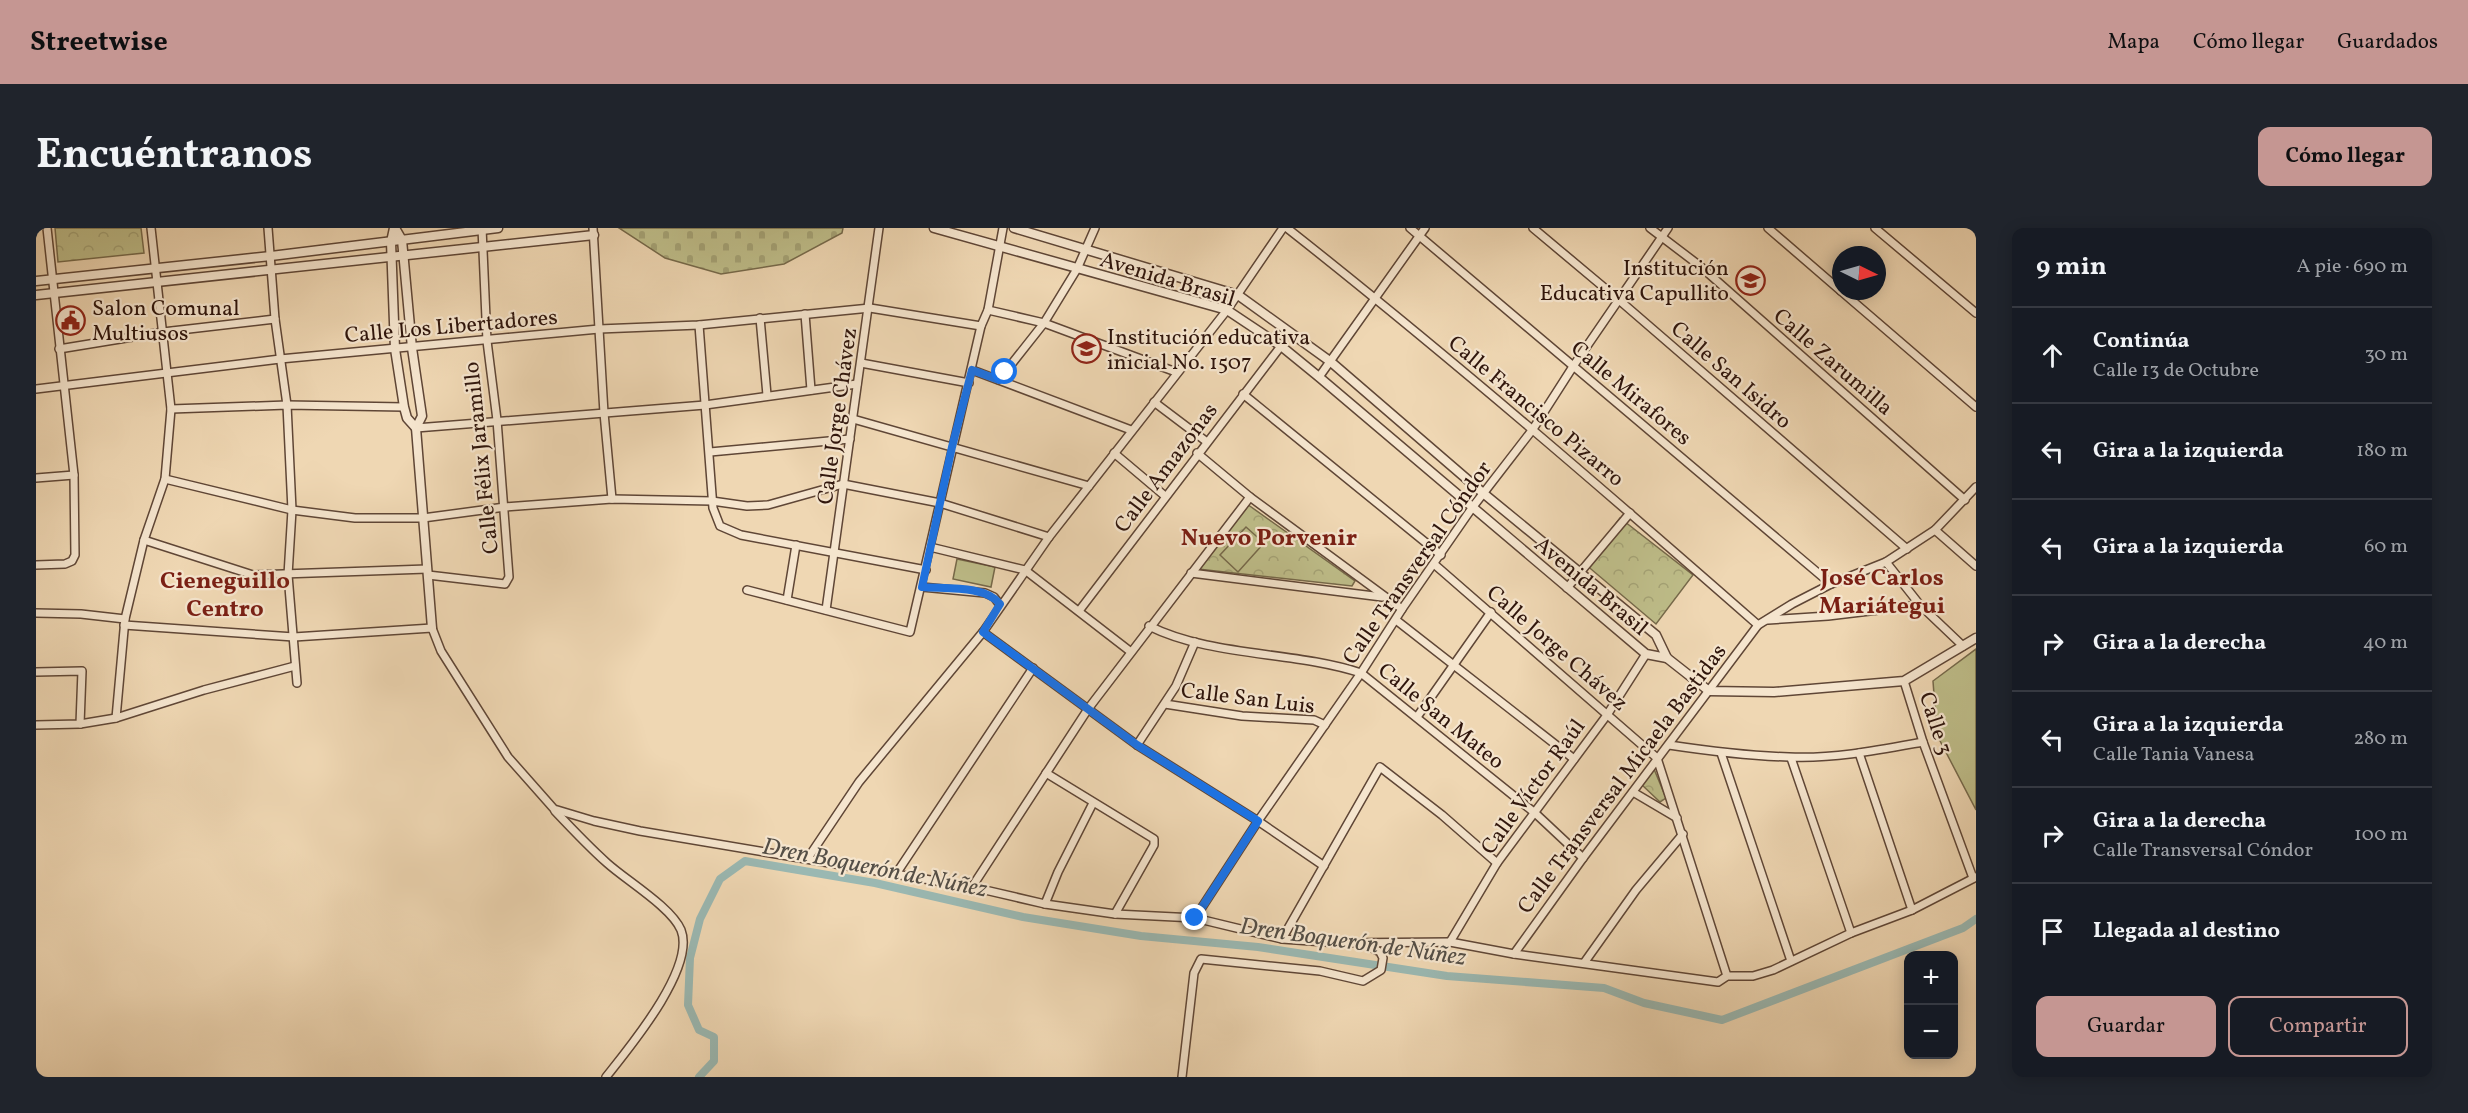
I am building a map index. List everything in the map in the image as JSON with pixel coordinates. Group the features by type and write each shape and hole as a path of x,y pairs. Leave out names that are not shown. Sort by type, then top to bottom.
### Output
{"street":[{"path":"36,565 65,564 72,561 75,555 74,475 47,228"},
{"path":"116,718 125,622 144,540 165,478 171,409 151,228"},
{"path":"268,228 275,319 287,405 292,510 288,575 297,683"},
{"path":"394,228 402,240 412,348 422,416 416,428 427,572 432,628 441,651 508,757 605,862 668,911 681,931 684,951 670,986 654,1014 606,1077"},
{"path":"394,228 391,242 395,349 404,407 407,418 416,428"},
{"path":"36,281 271,256 498,228"},
{"name":"Calle Jorge Chávez","path":"826,610 857,384 870,308 879,228"},
{"name":"Avenida Brasil","path":"934,228 1227,310 1281,346 1319,377 1646,654 1667,658"},
{"path":"747,590 910,632 981,326 988,310 1003,228"},
{"name":"Avenida Brasil","path":"1014,228 1238,295 1331,362 1483,493 1656,635 1667,658"},
{"path":"999,380 1044,323 1077,269 1095,228"},
{"path":"808,858 860,782 983,632 1000,604 1049,537 1176,372 1227,310 1285,228"},
{"name":"Calle Francisco Pizarro","path":"1285,228 1375,297 1533,429 1758,625"},
{"name":"Calle Mirafores","path":"1410,228 1831,584"},
{"path":"1319,377 1425,228"},
{"name":"Calle San Isidro","path":"1533,228 1907,549"},
{"name":"Calle Zarumilla","path":"1650,228 1708,274 1965,500"},
{"name":"Calle Transversal Cóndor","path":"1195,918 1258,821 1361,674 1402,609 1472,508 1533,429 1668,228"},
{"path":"1768,228 1832,283"},
{"path":"1875,228 1976,314"},
{"name":"Calle Félix Jaramillo","path":"427,572 505,584 509,577 497,420 486,341 482,229"},
{"path":"36,295 404,256 593,231 604,413 612,499"},
{"path":"1851,300 1976,407"},
{"name":"Calle Los Libertadores","path":"36,388 280,359 599,329 699,325 870,308 981,326"},
{"path":"988,310 1044,323 1176,372"},
{"path":"805,314 811,390"},
{"path":"760,318 767,395"},
{"path":"59,349 163,332 275,319"},
{"path":"699,325 712,501 716,522 726,530 741,535 926,570"},
{"name":"Calle Amazonas","path":"1079,611 1197,453 1281,346"},
{"path":"861,363 969,382"},
{"path":"972,370 1131,430"},
{"path":"416,428 705,405 857,384"},
{"path":"1243,394 1441,555"},
{"path":"1154,402 1207,442"},
{"path":"171,409 287,405 404,407"},
{"path":"853,419 1089,486"},
{"path":"710,452 850,439"},
{"path":"1114,453 1165,496"},
{"path":"1197,453 1250,497 1402,609"},
{"path":"36,478 74,475"},
{"path":"165,478 292,510 355,518 423,518 505,507 612,499 712,501 747,506 768,505 843,483 940,503 1049,537"},
{"path":"1758,625 1831,584 1886,562 1907,549 1935,530 1976,487"},
{"path":"972,887 1088,709 1149,626 1250,497"},
{"path":"1567,588 1630,513"},
{"path":"1935,530 1976,566"},
{"path":"144,540 253,575 427,572"},
{"path":"787,600 795,545"},
{"path":"930,547 1025,570 1131,652"},
{"path":"1886,562 1920,605 1963,646"},
{"name":"Calle Jorge Chávez","path":"1434,564 1657,758"},
{"path":"1191,573 1383,597"},
{"path":"922,587 985,593 994,597 1000,604"},
{"path":"1766,621 1920,605"},
{"path":"1417,717 1452,664 1491,612"},
{"path":"36,613 81,614 125,622 294,637 432,628"},
{"path":"1396,620 1575,759"},
{"name":"Calle Transversal Micaela Bastidas","path":"1514,954 1657,758 1758,625"},
{"name":"Calle San Mateo","path":"1149,626 1169,636 1195,642 1333,664 1361,674 1535,813 1583,858"},
{"path":"983,632 1137,745 1258,821 1324,866"},
{"path":"1667,658 1709,691 1774,692 1904,681 1976,638"},
{"path":"1137,745 1165,704 1188,662 1195,642"},
{"name":"Calle Víctor Raúl","path":"1450,942 1497,863 1607,715 1646,654"},
{"path":"36,725 80,724 116,718 204,690 295,666"},
{"path":"896,874 1033,668"},
{"path":"36,672 82,671 80,724"},
{"name":"Calle 3","path":"1904,681 1923,742 1975,878"},
{"name":"Calle San Luis","path":"1165,704 1242,716 1314,720 1326,725"},
{"path":"1669,744 1721,753 1791,758 1859,753 1923,742"},
{"path":"1721,753 1791,961"},
{"path":"1859,753 1912,910"},
{"path":"1657,758 1727,976"},
{"path":"1791,758 1851,933"},
{"path":"1282,939 1380,767 1442,815 1497,863"},
{"path":"1046,773 1155,842 1115,914"},
{"path":"1633,792 1677,818"},
{"path":"1045,904 1058,872 1093,803"},
{"path":"554,809 640,831 972,887 1045,904 1115,914 1195,918 1282,939 1362,943 1450,942 1514,954 1718,982 1727,976 1753,976 1791,961 1851,933 1912,910 1975,878"},
{"path":"1584,963 1636,890 1683,834"},
{"path":"1182,1077 1194,973 1201,958 1320,971 1363,981 1381,970 1383,958 1375,947 1362,943"}],"green space":[{"path":"55,228 141,228 144,253 58,262"},
{"path":"619,228 843,228 842,233 784,264 721,274 665,258"},
{"path":"1247,504 1355,581 1352,586 1198,569"},
{"path":"1620,518 1693,575 1656,624 1585,564"},
{"path":"1246,527 1264,543 1238,572 1220,555"},
{"path":"957,559 995,567 991,587 953,579"},
{"path":"1976,649 1976,810 1937,735 1933,681"},
{"path":"1654,769 1666,798 1660,802 1642,785"}],"waterway":[{"name":"Dren Boquerón de Núñez","path":"699,1077 714,1061 714,1037 699,1030 688,1005 690,958 700,919 720,879 745,861 875,883 1023,917 1141,936 1258,947 1447,976 1604,988 1644,1003 1722,1020 1963,928 1976,919"}],"place":[{"name":"Institución Educativa Capullito","path":"1750,280"},
{"name":"Salon Comunal Multiusos","path":"71,320"},
{"name":"Institución educativa inicial No. 1507","path":"1086,349"}],"district":[{"name":"Nuevo Porvenir","path":"1269,537"},
{"name":"José Carlos Mariátegui","path":"1882,591"},
{"name":"Cieneguillo Centro","path":"225,594"}],"route":[{"path":"1005,372 999,380 972,370 952,447 922,587 985,593 994,597 1000,604 983,632 1137,745 1258,821 1195,918"}]}
